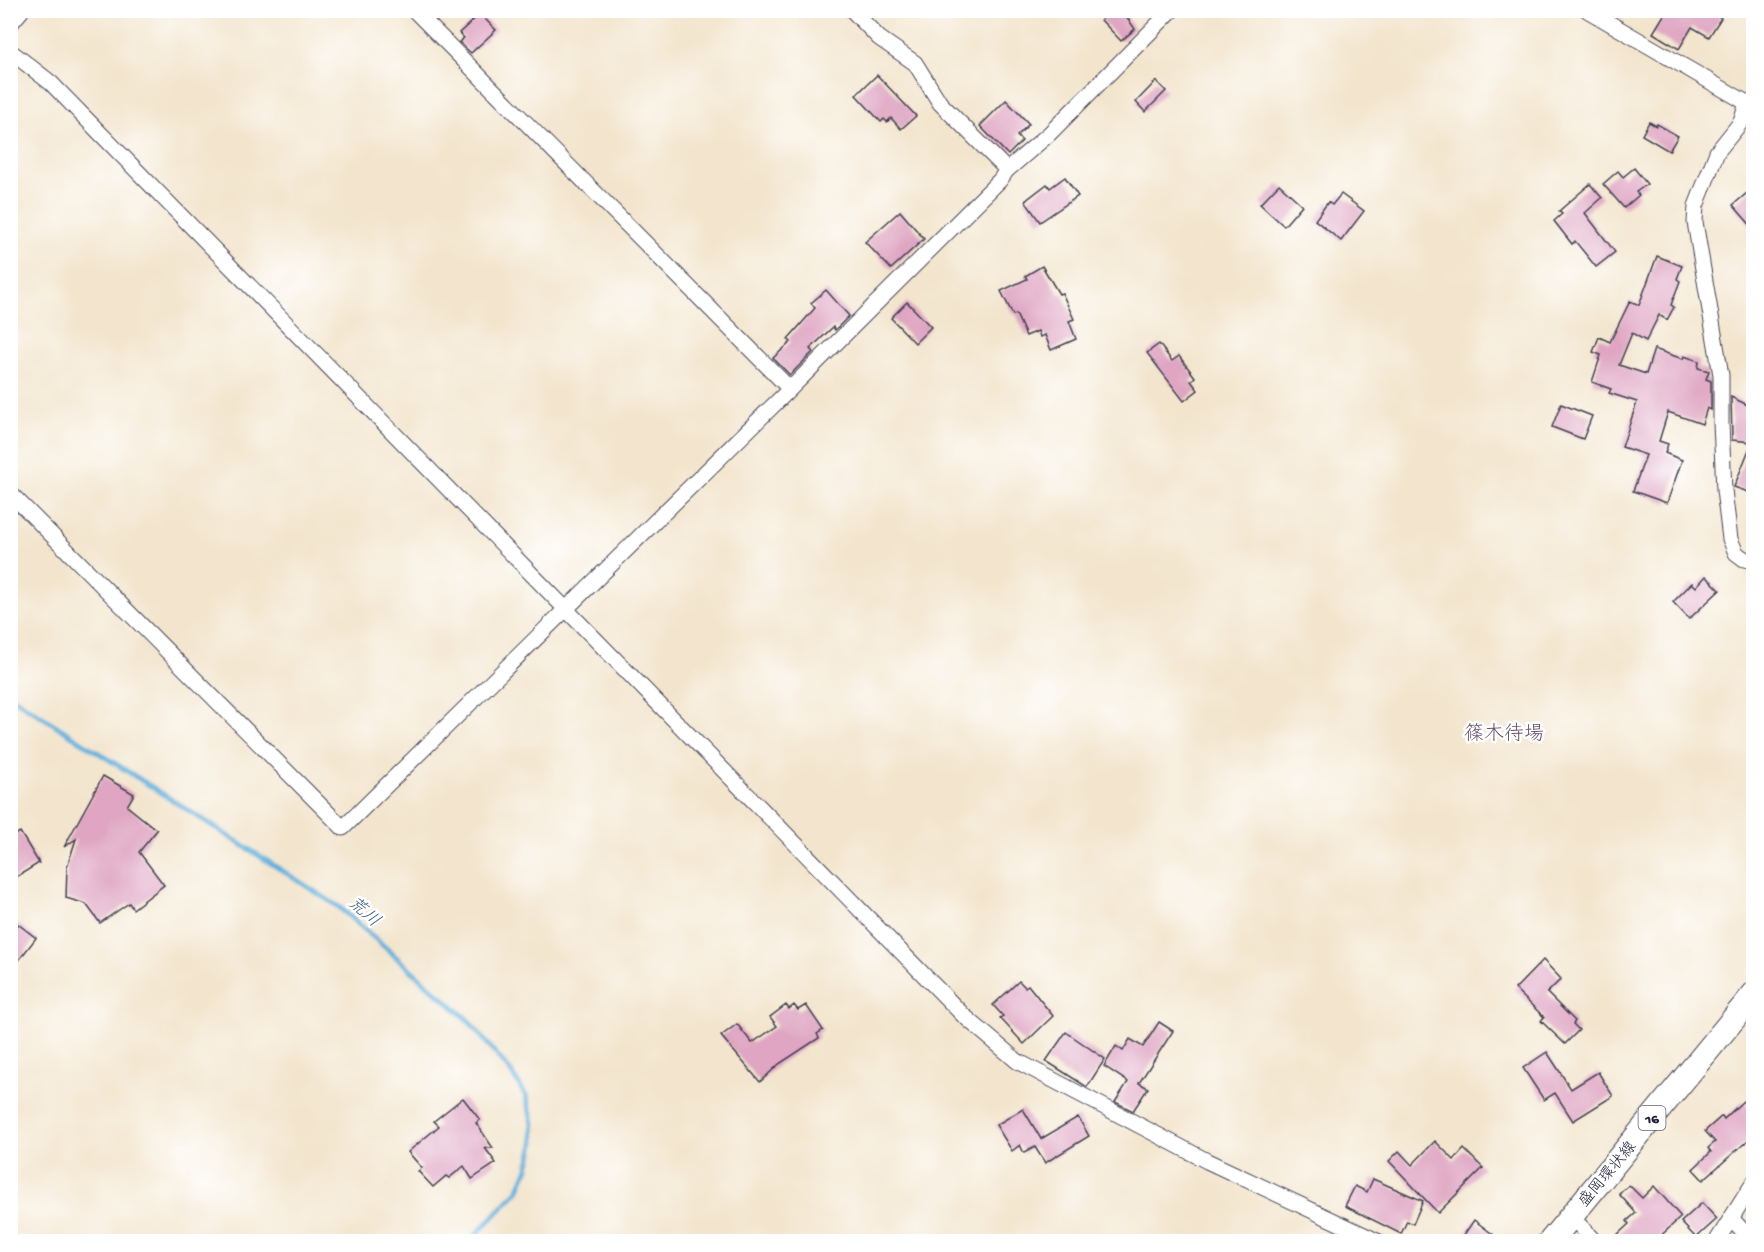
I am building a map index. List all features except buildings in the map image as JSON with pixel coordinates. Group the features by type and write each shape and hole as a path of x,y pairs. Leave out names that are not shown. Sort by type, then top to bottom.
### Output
{"main road":[{"name":"盛岡環状線","path":"1550,1242 1754,994"}],"street":[{"path":"10,22 20,10"},
{"path":"414,10 790,389"},
{"path":"852,10 879,38 915,63 940,103 1007,170"},
{"path":"10,493 343,828 790,389 1000,180 1007,170 1049,134 1172,10"},
{"path":"1587,10 1747,103 1741,122 1717,152 1696,206 1695,222 1721,375 1724,490 1730,539 1736,553 1744,559 1754,561"},
{"path":"10,51 59,91 963,1015 1017,1061 1207,1161 1379,1242"},
{"path":"1716,1242 1754,1182"},
{"path":"1570,1216 1595,1242"},
{"path":"1732,1220 1753,1242"}],"waterway":[{"name":"荒川","path":"10,696 339,907 467,1019 511,1072 526,1096 533,1123 534,1144 528,1168 518,1191 469,1242"}],"district":[{"name":"篠木待場","path":"1504,732"}]}
